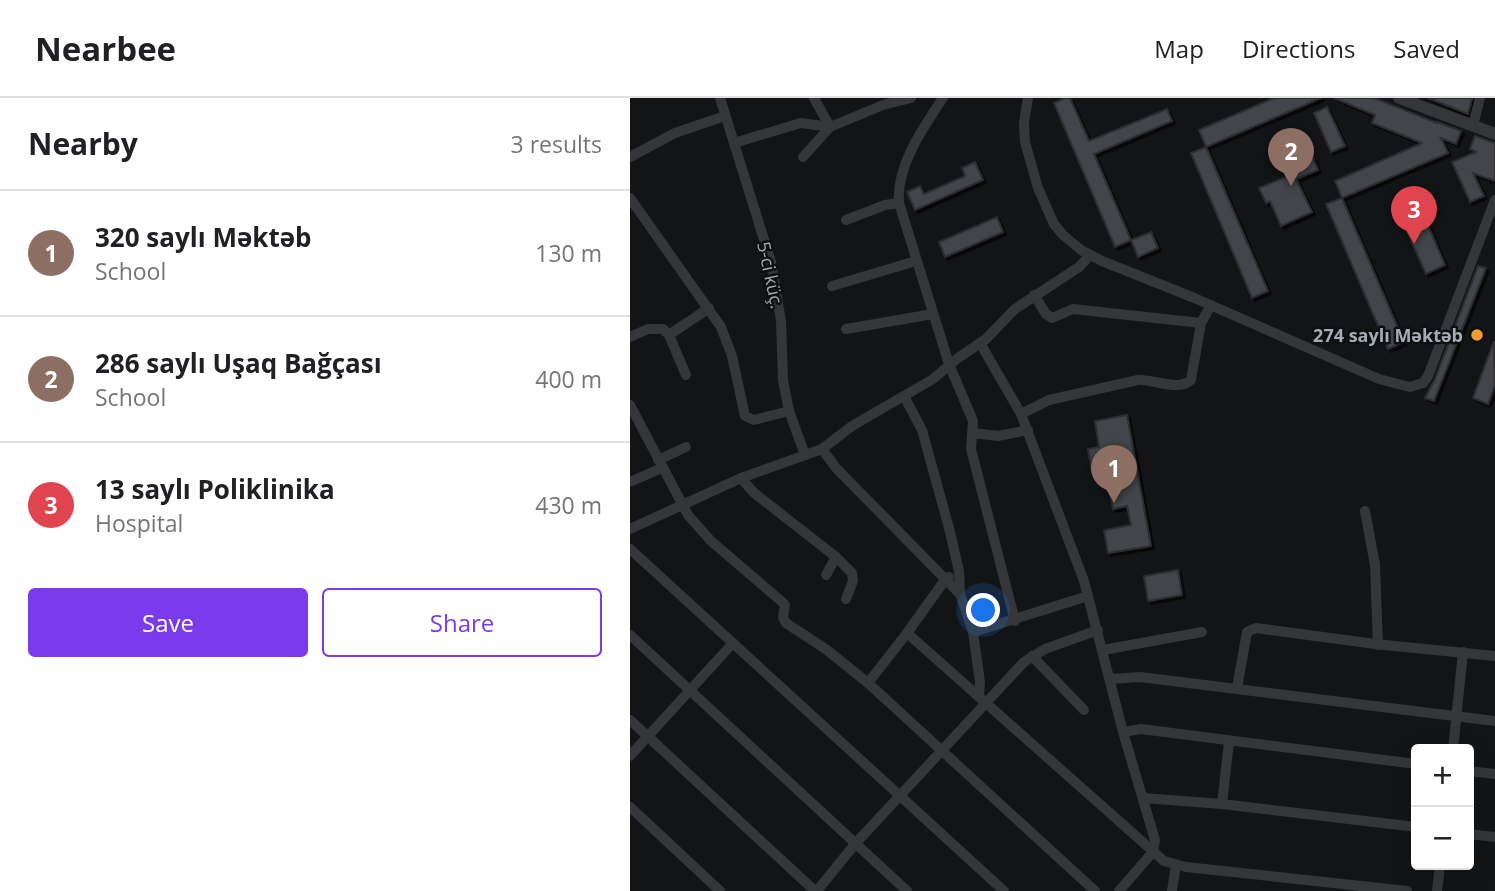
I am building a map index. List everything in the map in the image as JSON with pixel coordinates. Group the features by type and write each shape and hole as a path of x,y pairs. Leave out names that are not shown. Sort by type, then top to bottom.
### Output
{"street":[{"name":"5-ci küç.","path":"720,98 771,262 781,321 783,380 789,411 805,455"},
{"path":"814,98 830,127"},
{"path":"803,157 830,127 883,102 911,98"},
{"path":"1028,98 1024,123 1025,142 1038,188 1063,235 1090,255 1396,385 1417,386 1428,376 1495,200"},
{"path":"1399,98 1495,134"},
{"path":"1473,125 1480,98"},
{"path":"940,99 905,166 898,190 899,203 949,364 973,421 971,449 1015,621"},
{"path":"630,157 675,133 724,116"},
{"path":"734,143 800,122 830,127"},
{"path":"630,198 721,327 732,356 745,416 754,420 789,411"},
{"path":"846,220 899,203"},
{"path":"630,529 741,478 822,449 852,425 933,379 949,364 980,343 1006,316 1070,273 1090,255"},
{"path":"832,286 916,261"},
{"path":"1034,295 1046,314 1052,318 1073,309 1201,323"},
{"path":"1021,414 1049,400 1138,380 1150,379 1178,386 1186,385 1191,380 1201,323 1211,305"},
{"path":"669,334 709,308"},
{"path":"846,329 933,314"},
{"path":"630,337 658,327 669,334 686,375"},
{"path":"980,343 1028,430 1088,596 1155,840 1153,852 1119,891"},
{"path":"904,396 922,430 959,571 960,594 973,632 983,699"},
{"path":"630,405 681,505 711,541 782,601 785,605 783,617 786,623 827,650 868,683 1096,891"},
{"path":"973,433 998,436 1028,430"},
{"path":"632,481 686,447"},
{"path":"822,449 836,468 960,594"},
{"path":"741,478 753,492 836,557 852,573 853,581 846,599"},
{"path":"1365,511 1375,565 1378,645"},
{"path":"630,549 1004,891"},
{"path":"826,575 836,557"},
{"path":"868,683 945,580 959,571"},
{"path":"973,632 1088,596"},
{"path":"1237,688 1247,632 1256,628 1378,645 1495,656"},
{"path":"630,720 816,891 855,844 942,751 983,699 1032,656 1098,631"},
{"path":"1103,650 1202,632"},
{"path":"907,633 1164,861 1175,865 1407,891"},
{"path":"630,635 907,891"},
{"path":"630,756 733,643"},
{"path":"1454,744 1464,652"},
{"path":"1032,656 1084,710"},
{"path":"1110,679 1140,677 1495,721"},
{"path":"1124,732 1141,729 1411,763"},
{"path":"1222,804 1229,742"},
{"path":"1474,772 1495,774"},
{"path":"1143,798 1222,804 1411,826"},
{"path":"630,807 720,891"},
{"path":"1474,835 1495,837"},
{"path":"1172,891 1175,865"},
{"path":"1437,891 1439,870"}],"building":[{"path":"1070,98 1089,141 1167,109 1172,121 1094,154 1131,240 1115,247 1054,103"},
{"path":"1274,98 1321,98 1206,147 1199,130"},
{"path":"1334,98 1374,98 1461,131 1456,144 1441,138 1448,153 1342,198 1335,181 1422,143 1372,123 1375,115"},
{"path":"1428,98 1469,98 1472,99 1468,114"},
{"path":"1327,107 1345,146 1331,152 1314,113"},
{"path":"1475,136 1495,143 1495,181 1473,173 1484,196 1470,202 1452,162 1476,152 1470,149"},
{"path":"1206,147 1268,291 1252,298 1191,153"},
{"path":"1312,156 1318,170 1296,179 1312,212 1281,226 1270,201 1266,203 1259,188 1293,174 1290,166"},
{"path":"975,162 983,180 915,210 907,192 920,186 924,194 965,176 962,168"},
{"path":"1342,198 1404,342 1388,349 1326,204"},
{"path":"997,217 1003,232 945,257 939,242"},
{"path":"1425,218 1445,265 1426,274 1405,227"},
{"path":"1151,232 1158,248 1138,257 1131,240"},
{"path":"1478,266 1486,268 1434,401 1425,398 1435,379"},
{"path":"1494,341 1495,385 1488,404 1473,398"},
{"path":"1127,415 1151,546 1108,553 1104,530 1131,525 1127,506 1113,509 1109,488 1123,486 1120,468 1092,473 1088,449 1099,447 1095,421"},
{"path":"1178,570 1182,595 1148,601 1144,576"}],"place":[{"name":"286 saylı Uşaq Bağçası","path":"1291,186"},
{"name":"13 saylı Poliklinika","path":"1414,244"},
{"name":"274 saylı Məktəb","path":"1477,335"},
{"name":"320 saylı Məktəb","path":"1114,503"}]}
